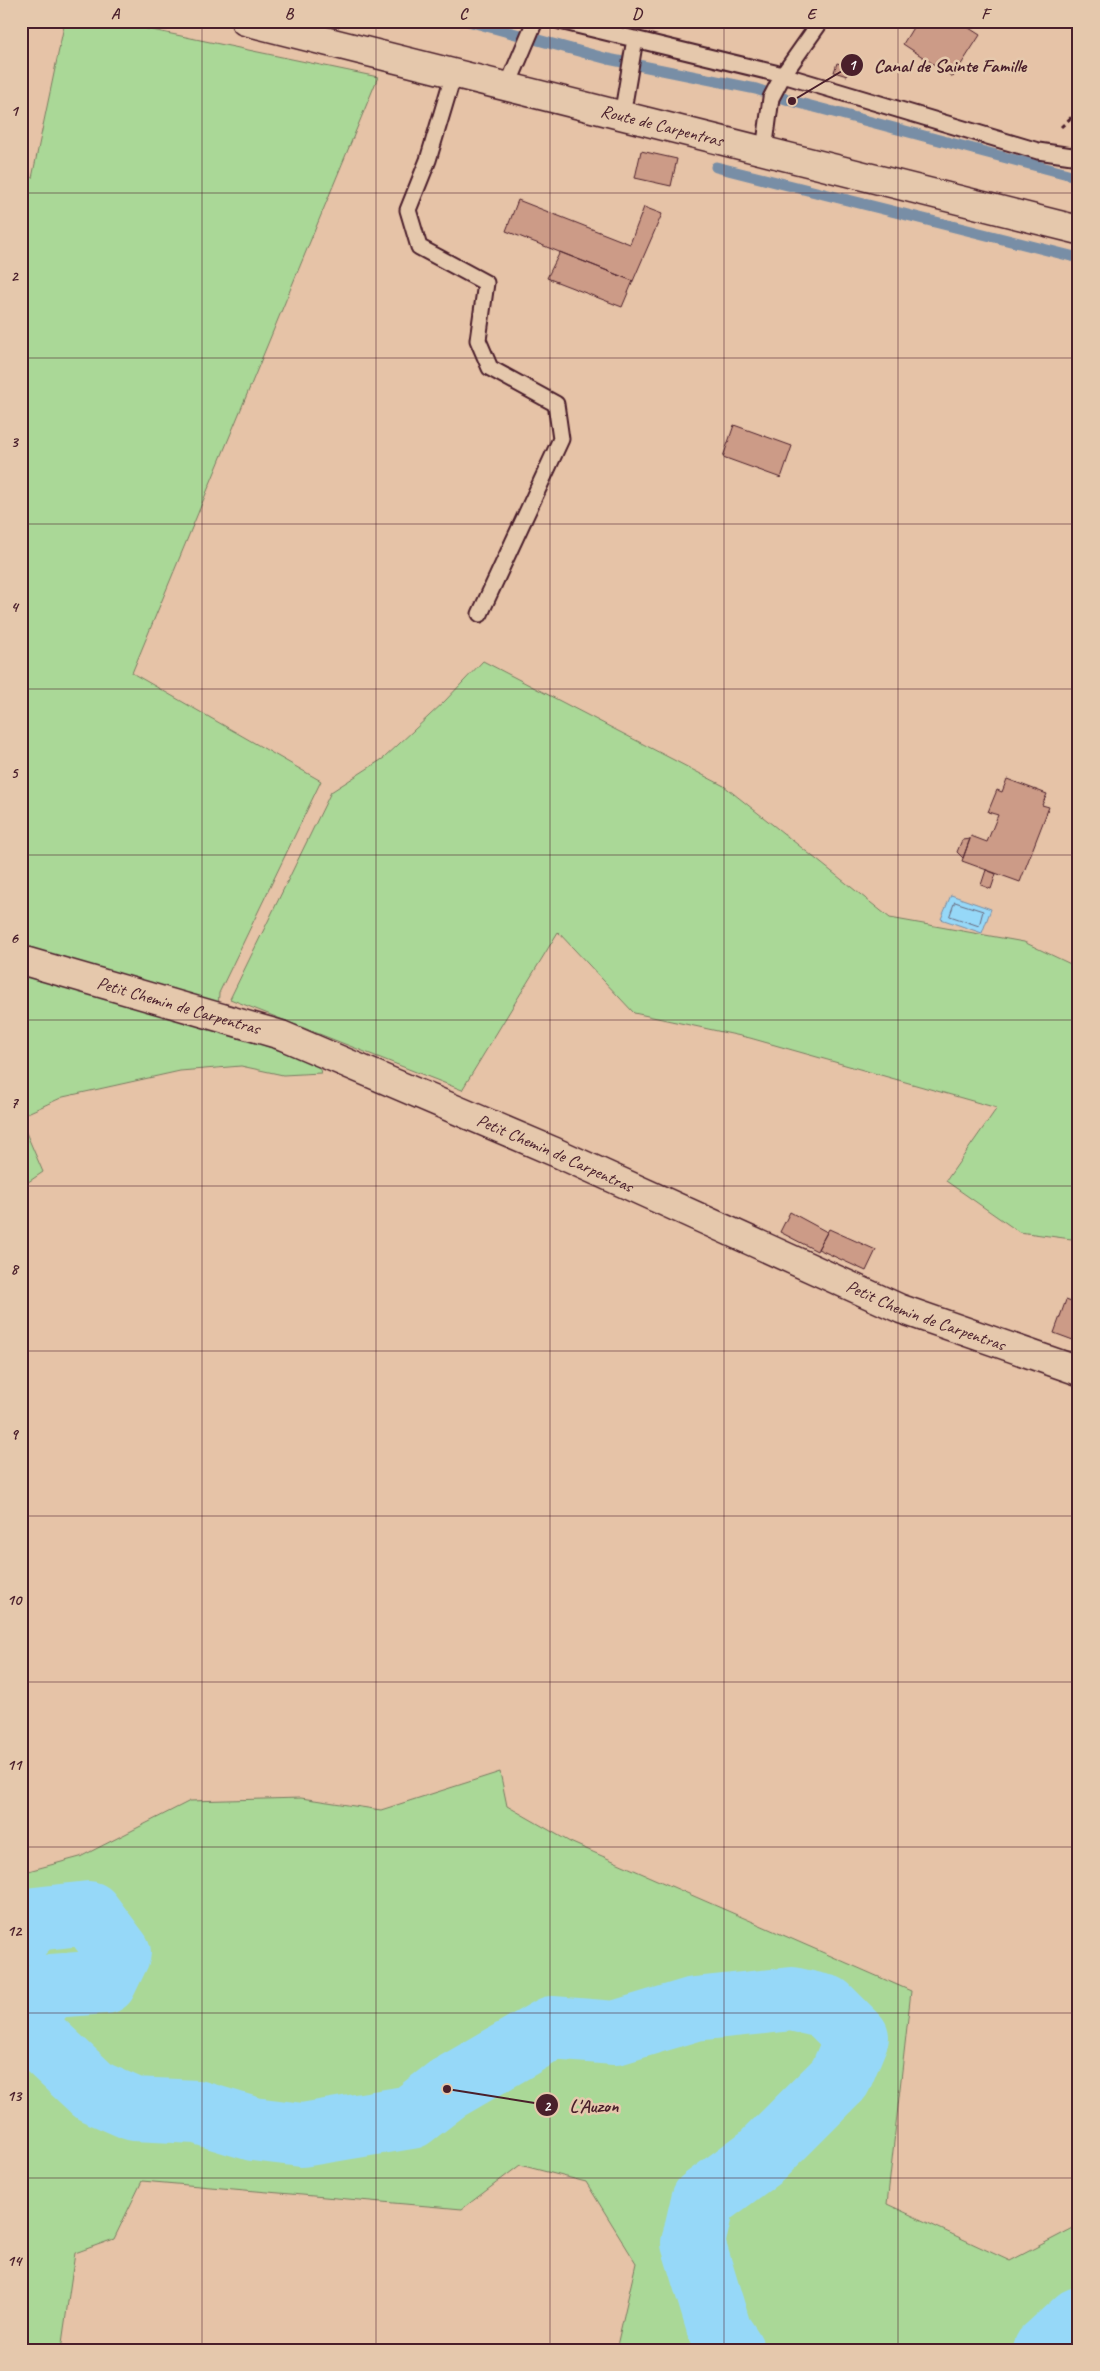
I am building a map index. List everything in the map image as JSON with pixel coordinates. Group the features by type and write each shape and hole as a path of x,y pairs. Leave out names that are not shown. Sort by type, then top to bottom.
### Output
{"street":[{"name":"Route de Carpentras","path":"245,21 1079,230"},
{"name":"Petit Chemin de Carpentras","path":"21,960 281,1035 555,1152 902,1308 1079,1371"}],"lane":[{"path":"507,86 535,21"},
{"path":"560,21 783,75 1038,150 1079,158"},
{"path":"764,151 771,98 783,75 821,21"},
{"path":"622,116 635,39"},
{"path":"454,73 428,160 408,210 419,247 486,283 478,340 490,368 556,404 561,439 480,614"}],"green space":[{"path":"65,21 109,21 378,77 132,673 321,781 219,993 217,1029 318,1064 321,1073 283,1075 241,1066 180,1071 63,1097 21,1116 21,177 32,178"},
{"path":"483,661 724,786 890,918 1024,942 1079,968 1079,1240 1019,1232 946,1181 997,1108 750,1038 634,1013 558,932 462,1090 230,999 331,792 384,758 444,702"},
{"path":"21,1121 43,1172 21,1187"},
{"path":"500,1772 507,1806 570,1842 911,1991 887,2204 1010,2261 1079,2225 1079,2350 616,2350 636,2263 586,2182 520,2165 462,2209 142,2181 114,2239 75,2253 61,2350 21,2350 21,1873 80,1857 190,1801 301,1798 381,1810"}],"water":[{"path":"951,895 991,909 982,933 941,919"}],"building":[{"path":"917,21 958,21 980,35 953,77 903,44"},
{"path":"837,63 850,67 847,76 834,72"},
{"path":"641,151 677,159 671,186 635,178"},
{"path":"518,200 630,244 644,207 662,214 633,281 506,231"},
{"path":"560,252 633,281 622,307 547,278"},
{"path":"734,425 792,446 781,478 723,457"},
{"path":"1007,779 1047,794 1042,805 1049,807 1020,882 962,861 971,836 987,842 998,815 988,812 997,790 1002,792"},
{"path":"970,839 963,858 957,852 962,840"},
{"path":"986,870 996,874 991,889 981,885"},
{"path":"790,1212 827,1232 817,1251 780,1232"},
{"path":"829,1229 876,1250 866,1271 818,1249"},
{"path":"1066,1300 1079,1305 1079,1326 1073,1340 1054,1333"}],"waterway":[{"path":"468,21 608,59 756,89 792,101 1079,177"},
{"path":"716,167 1079,258"},
{"path":"21,1933 35,1919 89,1913 119,1953 105,1982 52,1986 35,2003 29,2030 95,2092 134,2109 197,2112 253,2129 302,2135 411,2117 447,2089 552,2028 615,2033 695,2009 792,1999 827,2007 857,2037 840,2078 761,2157 703,2200 693,2243 720,2332 732,2350"},
{"path":"1045,2350 1079,2319"}],"place":[{"name":"Canal de Sainte Famille","path":"792,101"},
{"name":"L'Auzon","path":"447,2089"}]}
